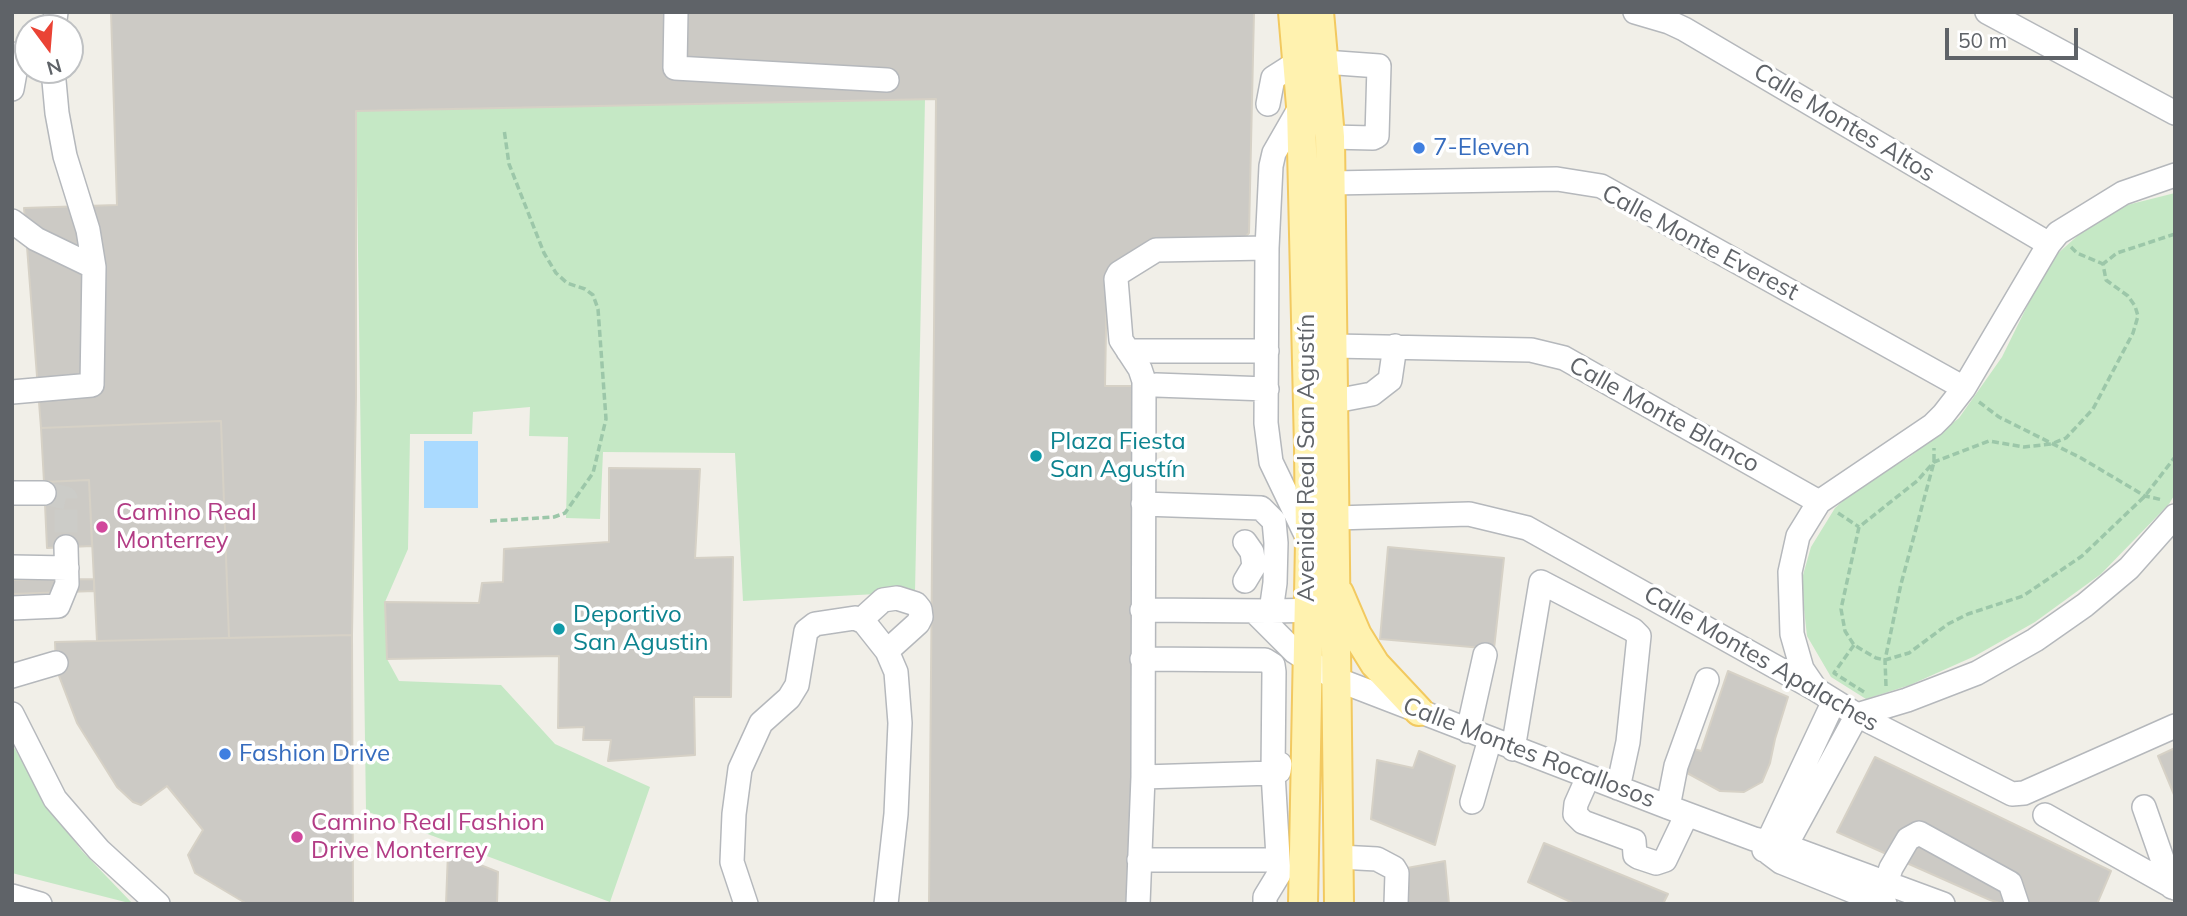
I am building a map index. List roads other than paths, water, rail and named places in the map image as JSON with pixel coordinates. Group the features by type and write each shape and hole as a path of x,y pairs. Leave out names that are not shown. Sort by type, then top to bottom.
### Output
{"main road":[{"name":"Avenida Real San Agustín","path":"1293,12 1311,62 1330,137 1335,401 1336,518 1324,614 1307,661 1303,904"},
{"name":"Avenida Real San Agustín","path":"1319,12 1301,106 1310,542 1336,687 1339,904"},
{"path":"1324,614 1357,635 1375,664 1419,711"},
{"path":"1305,750 1317,762 1320,775 1321,904"}],"street":[{"path":"676,12 675,68 887,80"},
{"path":"1319,12 1329,12"},
{"name":"Calle Montes Altos","path":"1635,12 1684,29 2053,238"},
{"path":"1987,12 2175,113"},
{"path":"12,54 16,67 12,89"},
{"path":"1268,104 1273,78 1311,62 1379,66 1376,137 1330,137"},
{"path":"12,392 92,385 94,267 89,230 65,156 54,84"},
{"path":"1301,106 1274,153 1270,180 1266,424 1271,462 1310,542"},
{"path":"1770,848 1825,695 1802,669 1792,634 1790,585 1793,553 1798,536 1819,502 1934,425 1964,388 2053,238 2123,193 2175,175"},
{"name":"Calle Monte Everest","path":"1331,183 1557,179 1601,186 1964,388"},
{"path":"12,221 36,239 94,267"},
{"path":"1138,904 1143,777 1144,381 1140,369 1121,341 1116,279 1119,273 1156,250 1267,248"},
{"name":"Calle Monte Blanco","path":"1334,346 1531,350 1564,358 1819,502"},
{"path":"1335,401 1372,394 1390,380 1395,346"},
{"path":"1128,351 1267,351"},
{"path":"1156,385 1266,388"},
{"path":"12,493 44,493"},
{"path":"1143,503 1261,508 1268,513 1274,522 1275,583 1262,611"},
{"path":"1770,848 1857,715 1965,678 2035,640 2085,605 2129,568 2170,509"},
{"name":"Calle Montes Apalaches","path":"1336,518 1469,514 1527,528 1857,715 2004,792 2024,793 2175,726"},
{"path":"1245,542 1252,552 1254,566 1245,581"},
{"path":"12,567 67,558 67,584 58,606 12,608"},
{"path":"1513,749 1541,582 1633,630 1639,636 1628,742 1618,789"},
{"path":"861,620 883,600 897,598 916,604 921,617 918,623 887,651"},
{"path":"1142,610 1324,614"},
{"name":"Calle Montes Rocallosos","path":"1262,611 1307,661 1336,687 1419,711 1885,893 1943,904"},
{"path":"746,904 732,862 734,814 740,769 761,723 789,698 797,684 806,631 815,625 855,618 861,620 887,651 896,672 900,723 892,864 887,904"},
{"path":"1468,731 1485,655"},
{"path":"1142,659 1271,662 1274,672 1273,773 1281,904"},
{"path":"12,676 56,663"},
{"path":"1588,777 1576,804 1575,814 1583,821 1634,841 1635,855 1638,857 1656,863 1665,860 1677,811 1676,766 1707,680"},
{"path":"1143,777 1279,771 1283,708 1291,698 1336,687"},
{"path":"12,714 55,799 99,850 158,904"},
{"path":"1472,802 1490,739"},
{"path":"2144,807 2174,888"},
{"path":"2045,815 2174,888"},
{"path":"1885,893 1891,868 1908,839 1919,833 2010,883 2017,904"},
{"path":"1339,858 1377,859 1394,868 1398,873 1396,904"},
{"path":"1139,860 1279,867"},
{"path":"1265,904 1265,897 1279,867"},
{"path":"12,896 40,904"}],"water":[{"path":"424,441 478,441 478,508 424,508"}],"tunnel":[{"path":"44,493 66,498 66,547"}],"place":[{"name":"7-Eleven","path":"1419,148"},
{"name":"Plaza Fiesta San Agustín","path":"1036,456"},
{"name":"Camino Real Monterrey","path":"102,527"},
{"name":"Deportivo San Agustin","path":"559,629"},
{"name":"Fashion Drive","path":"225,754"},
{"name":"Camino Real Fashion Drive Monterrey","path":"297,837"}]}
